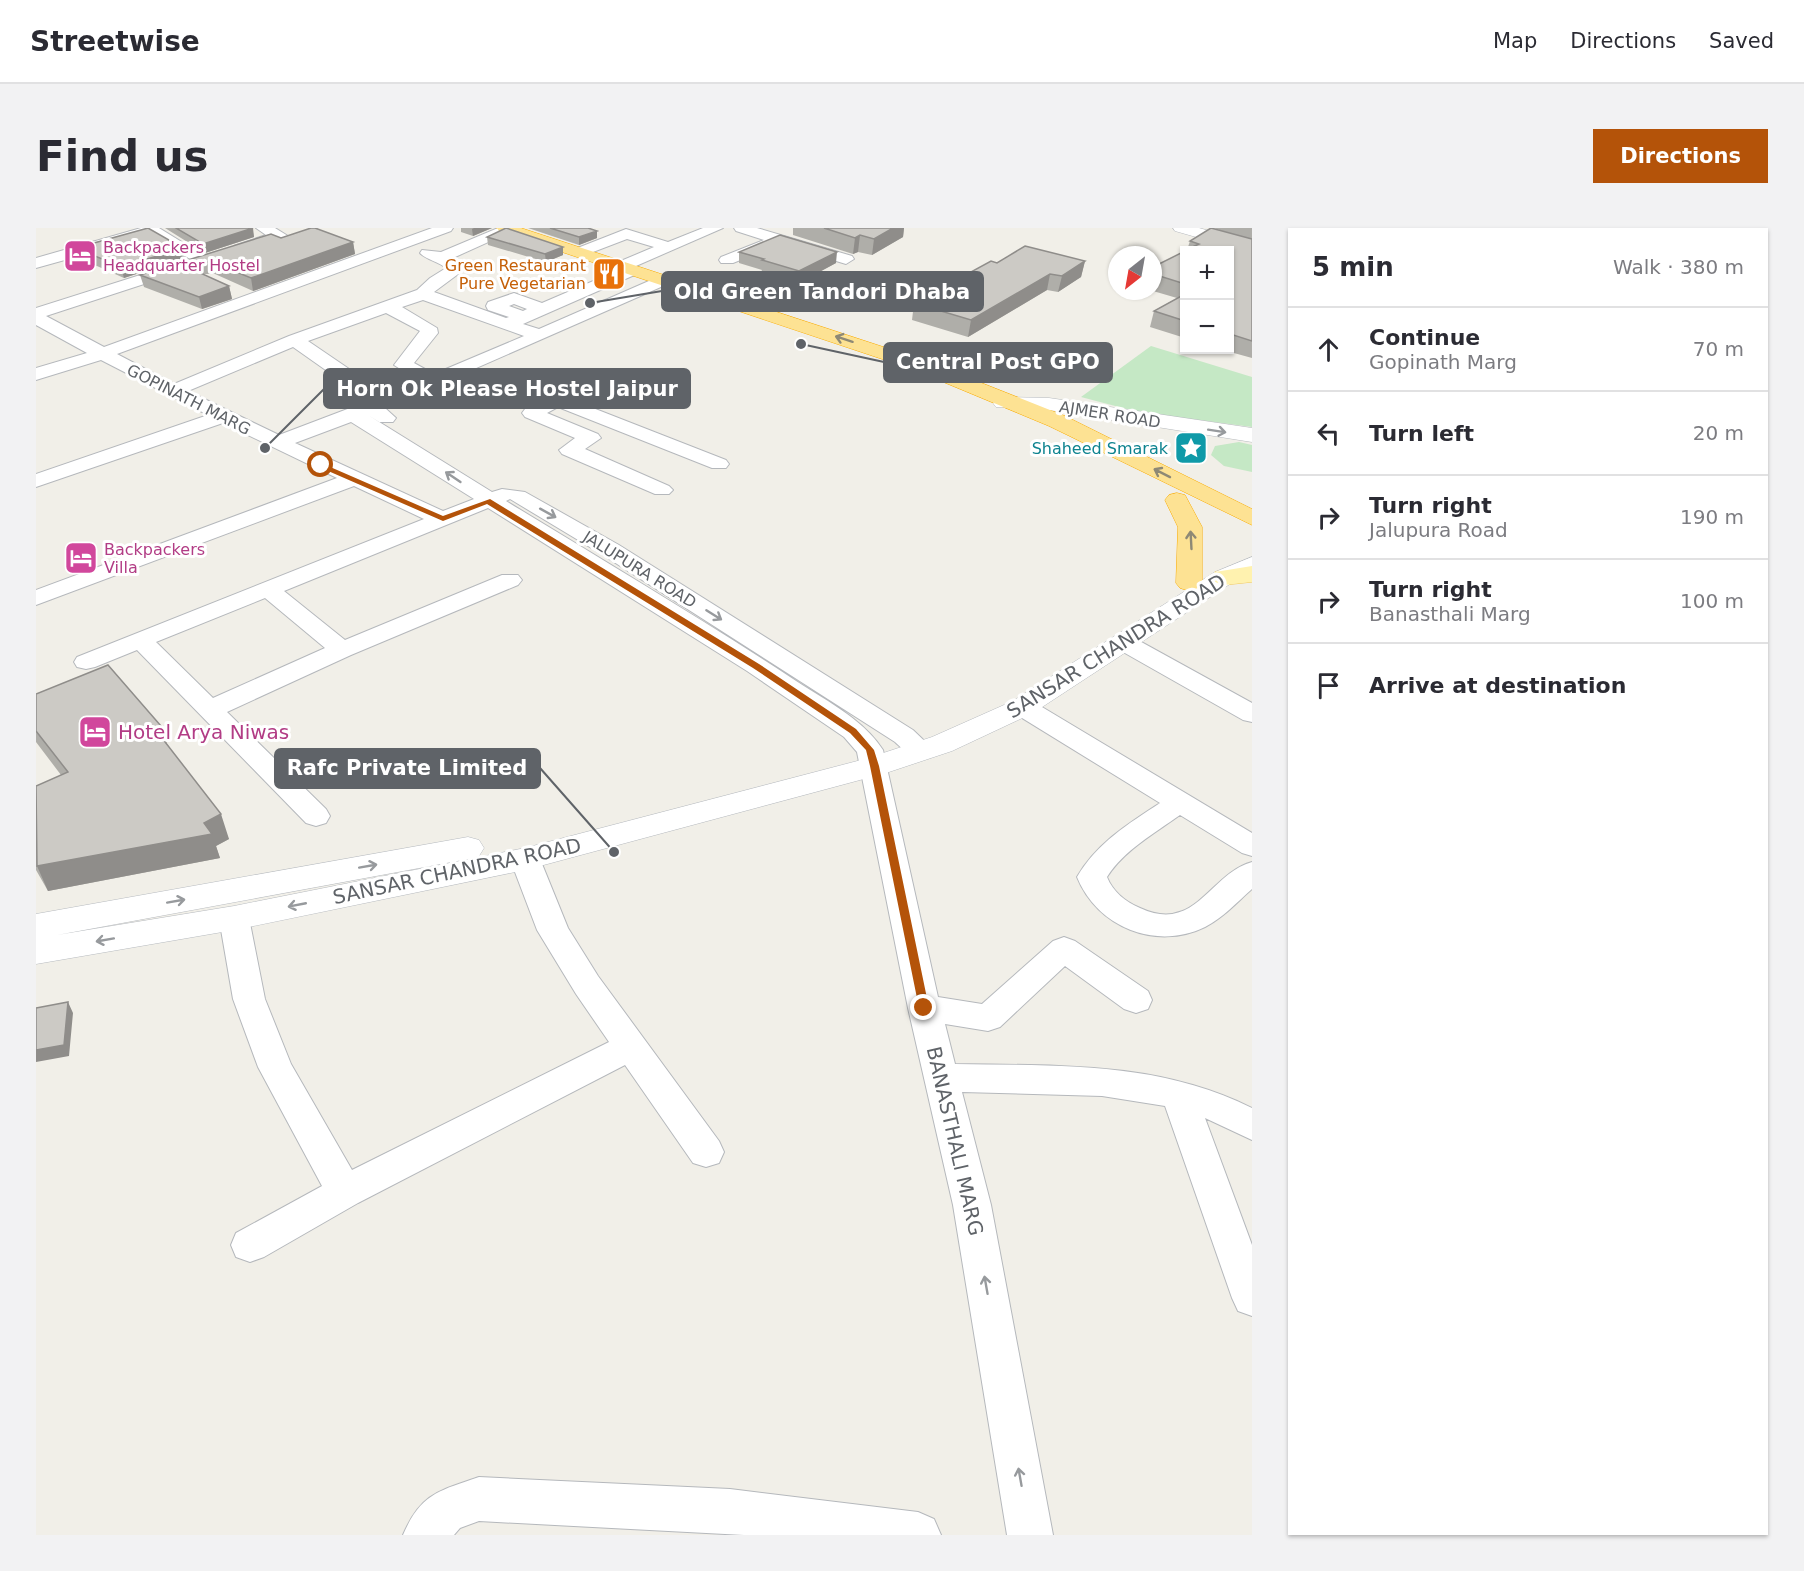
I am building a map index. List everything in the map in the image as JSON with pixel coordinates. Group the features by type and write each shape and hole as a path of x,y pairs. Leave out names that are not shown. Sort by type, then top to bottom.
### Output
{"highway":[{"path":"507,229 895,356 1057,421 1188,496 1252,537"},
{"path":"1188,496 1252,500"},
{"path":"1188,496 1252,518"},
{"path":"1188,496 1189,583"}],"street":[{"path":"36,316 280,236 262,228"},
{"path":"36,374 102,354 446,228"},
{"path":"507,324 669,247 717,228"},
{"path":"741,228 846,259"},
{"path":"727,260 801,228"},
{"path":"1180,228 1252,248"},
{"path":"36,263 151,229 214,256"},
{"path":"442,257 507,229"},
{"path":"580,252 626,234 669,247"},
{"path":"172,391 295,340 390,308 423,294 436,281 458,269 442,257 418,250 441,240 465,247"},
{"path":"276,443 363,412 389,398 434,382 539,335 670,282"},
{"path":"363,412 405,405 670,282"},
{"path":"234,291 252,299"},
{"path":"423,294 539,335"},
{"path":"524,317 494,306 514,298 542,309"},
{"path":"390,308 428,328 429,333 403,365 434,382"},
{"name":"GOPINATH MARG","path":"36,316 102,354 222,417 443,519"},
{"path":"295,340 348,377 342,384 363,412"},
{"path":"662,490 569,450 591,438 532,413 557,400 719,464"},
{"name":"AJMER ROAD","path":"1002,400 1049,404 1252,435"},
{"name":"JALUPURA ROAD","path":"363,412 611,550 912,743"},
{"name":"JALUPURA ROAD","path":"363,412 488,501 756,666 853,731 872,758"},
{"path":"36,481 222,417"},
{"path":"36,598 354,479"},
{"path":"86,662 510,492"},
{"name":"SANSAR CHANDRA ROAD","path":"912,743 1026,690 1110,638 1189,583 1252,544"},
{"name":"SANSAR CHANDRA ROAD","path":"37,930 234,918 525,859 872,758 1023,707 1238,576 1252,564"},
{"path":"209,710 342,650 510,580"},
{"path":"269,590 342,650"},
{"path":"140,640 316,816"},
{"path":"1125,643 1252,714"},
{"path":"1023,707 1252,846"},
{"name":"SANSAR CHANDRA ROAD","path":"37,930 540,834 872,758"},
{"name":"BANASTHALI MARG","path":"872,758 924,1008 943,1078 972,1205 1030,1535"},
{"path":"1180,802 1116,848 1100,863 1092,878 1097,892 1115,909 1138,922 1160,928 1180,927 1198,918 1252,872"},
{"path":"525,859 553,930 587,985 706,1152"},
{"path":"234,918 249,999 275,1067 345,1192"},
{"path":"924,1008 988,1017 1064,949 1136,1000"},
{"path":"250,1245 345,1192 632,1046"},
{"path":"943,1078 1120,1084 1178,1093 1231,1112 1252,1125"},
{"path":"1178,1093 1252,1298"},
{"path":"426,1535 445,1511 479,1499 729,1523 918,1535"}],"green space":[{"path":"1151,346 1252,377 1252,427 1138,412 1081,397"},
{"path":"1239,442 1252,445 1252,472 1224,466 1211,455 1215,446"}],"building":[{"path":"148,228 183,248 121,267 76,248"},
{"path":"176,228 253,228 203,244"},
{"path":"311,228 353,242 251,278 212,262 199,262 195,266 198,272 229,286 199,297 140,275 271,234 281,238"},
{"path":"506,228 563,247 545,254 487,237"},
{"path":"550,228 588,228 597,231 579,237"},
{"path":"824,228 893,228 874,239 860,235 855,238"},
{"path":"1211,228 1252,239 1252,341 1234,335 1234,246 1195,246 1199,244 1190,241"},
{"path":"780,235 837,252 799,271 739,252"},
{"path":"1025,246 1085,261 1062,276 1050,274 971,320 914,303 991,261 997,263"},
{"path":"1180,254 1180,282 1162,277 1162,262"},
{"path":"1180,297 1180,319 1154,311"},
{"path":"108,665 161,726 155,729 221,814 204,823 212,834 37,866 36,786 68,772 36,731 36,694"},
{"path":"68,1002 64,1045 36,1050 36,1008"}],"place":[{"name":"Backpackers Headquarter Hostel","path":"80,256"},
{"name":"Green Restaurant Pure Vegetarian","path":"609,274"},
{"name":"Old Green Tandori Dhaba","path":"590,303"},
{"name":"Central Post GPO","path":"801,344"},
{"name":"Horn Ok Please Hostel Jaipur","path":"265,448"},
{"name":"Shaheed Smarak","path":"1191,448"},
{"name":"Backpackers Villa","path":"81,558"},
{"name":"Hotel Arya Niwas","path":"95,732"},
{"name":"Rafc Private Limited","path":"614,852"}],"route":[{"path":"321,465 443,519 488,501 756,666 853,731 870,750 875,766 924,1008"}]}
